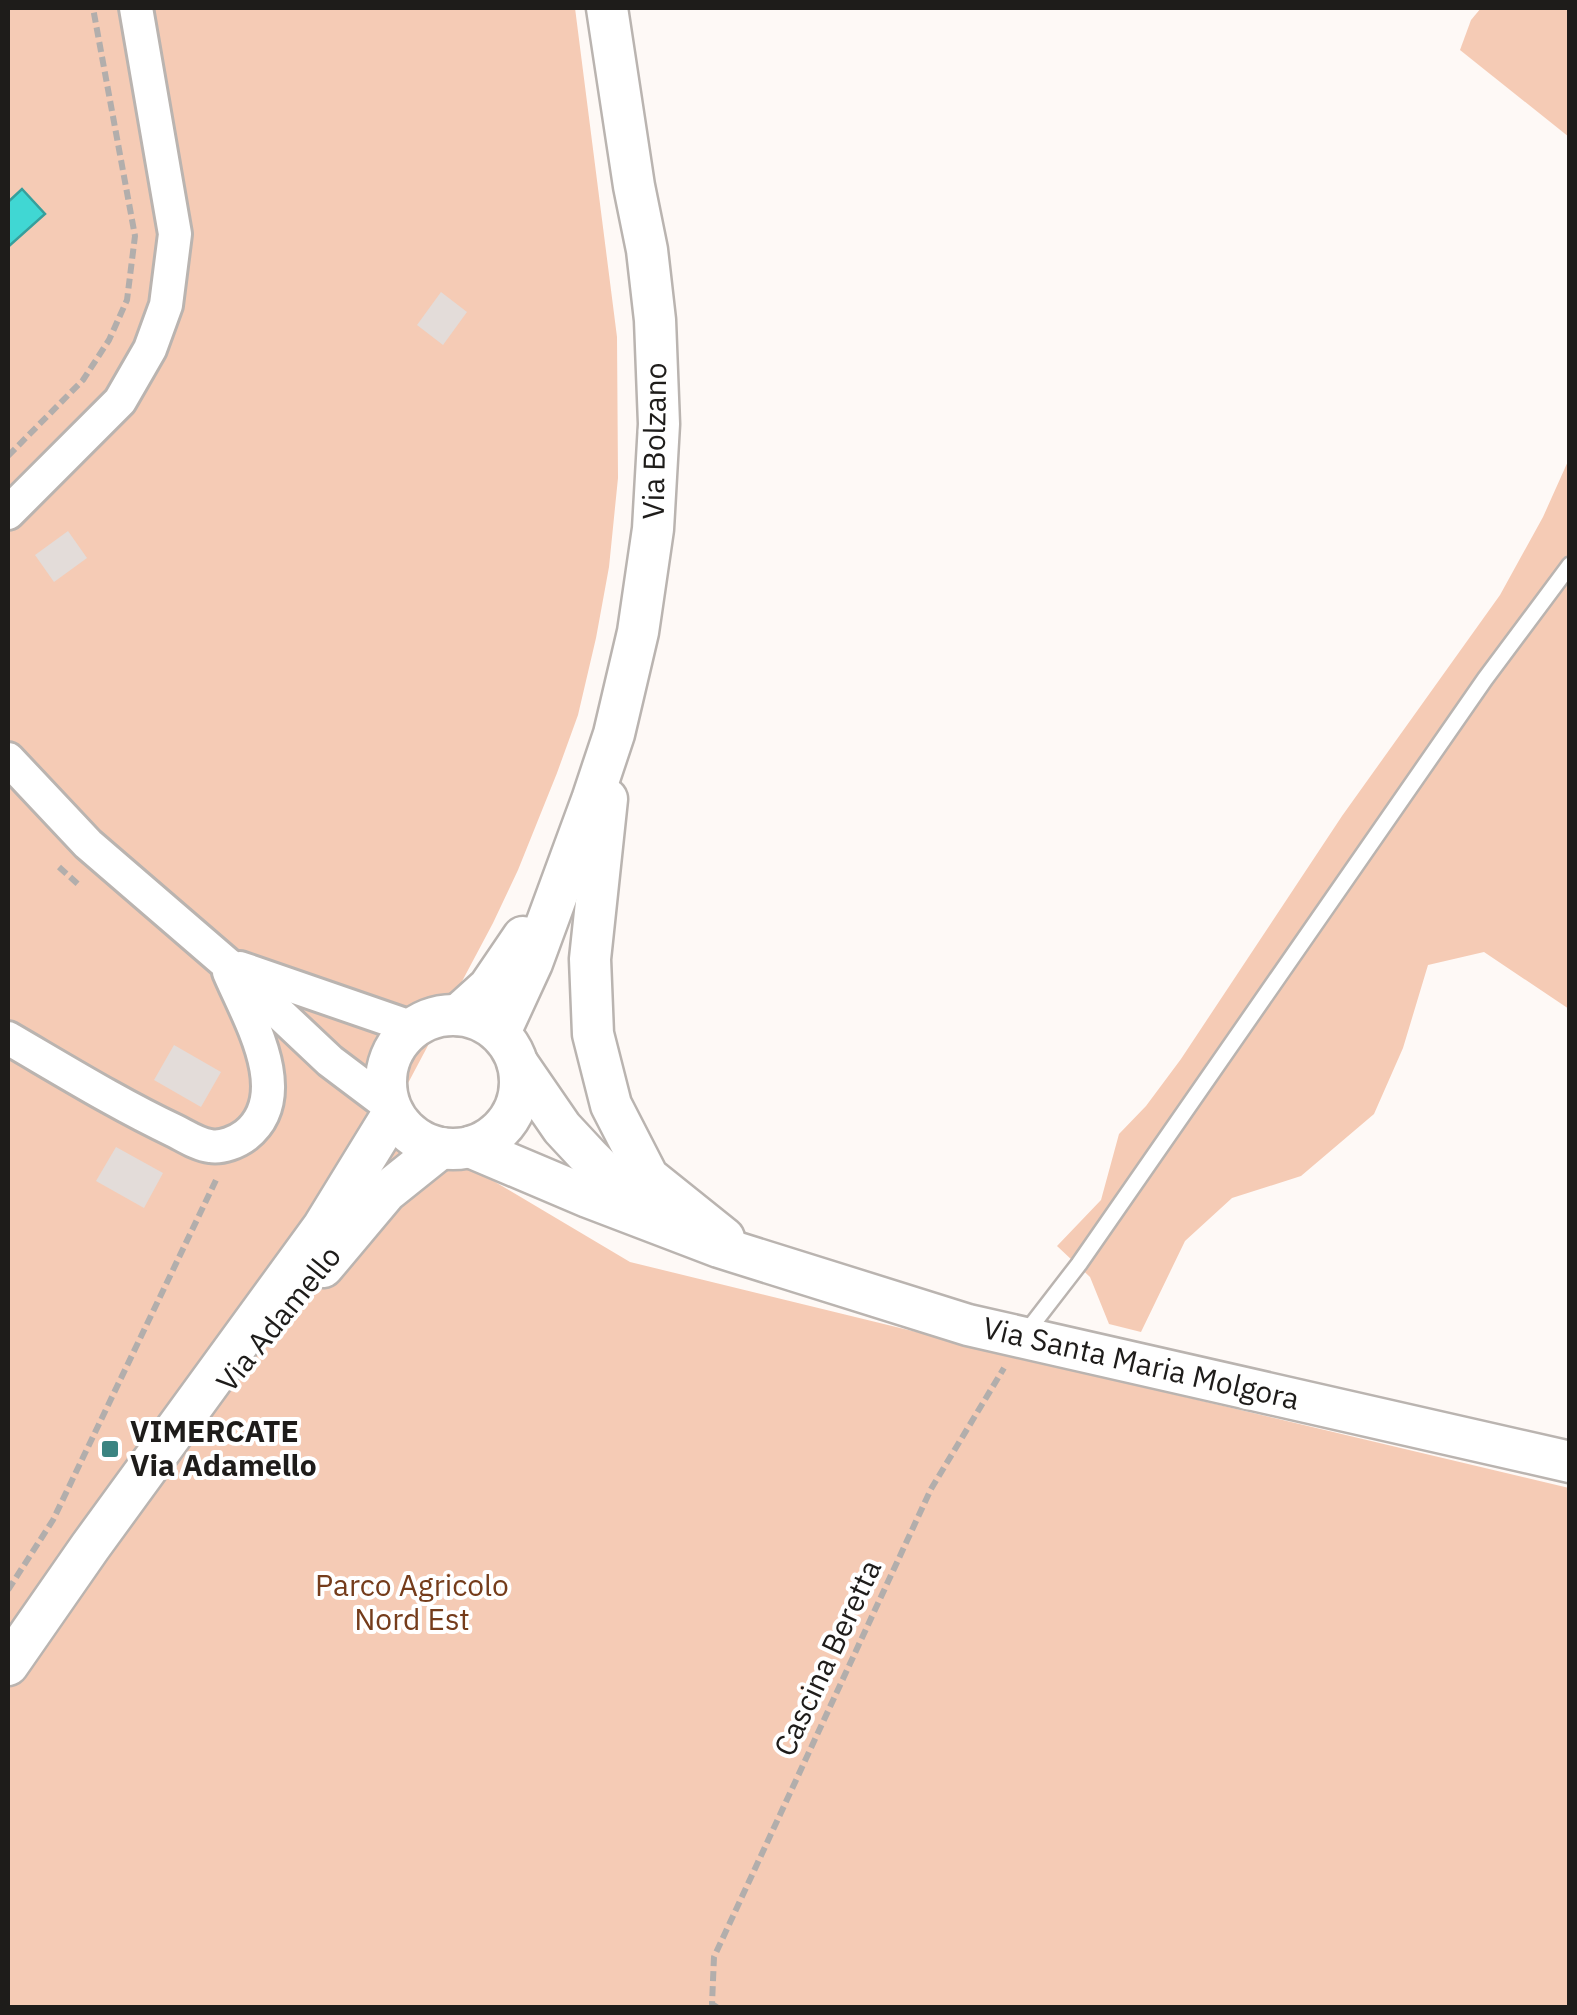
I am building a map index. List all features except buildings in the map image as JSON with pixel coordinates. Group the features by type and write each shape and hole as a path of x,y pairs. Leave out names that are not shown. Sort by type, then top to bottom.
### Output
{"street":[{"path":"8,513 120,401 150,349 166,305 175,234 136,8"},
{"name":"Via Bolzano","path":"511,1050 503,1026 532,964 614,734 638,632 649,563 658,459 655,320 608,8"},
{"path":"614,734 590,960 594,1034 611,1105 648,1177 732,1252"},
{"path":"8,759 88,844 426,1144 456,1148 484,1142 508,1122 520,1094 511,1050 490,1025 474,1018 443,1015 416,1026 404,1036 389,1062 386,1092 392,1110"},
{"name":"Via Bolzano","path":"458,1015 489,987 566,866"},
{"path":"226,964 416,1026"},
{"path":"8,1038 156,1122 209,1146 235,1142 250,1132 260,1116 267,1101 269,1078 226,964"},
{"name":"Via Santa Maria Molgora","path":"511,1050 562,1128 622,1190 732,1252"},
{"name":"Via Adamello","path":"8,1664 323,1227 392,1110"},
{"name":"Via Santa Maria Molgora","path":"456,1148 732,1252 968,1325 1570,1462"},
{"name":"Via Adamello","path":"90,1547 386,1192 456,1148"}],"lane":[{"path":"1023,1337 1079,1264 1485,678 1570,565"}],"path":[{"path":"8,456 83,380 127,300 135,236 93,8"},
{"path":"54,861 93,897"},
{"path":"8,1590 53,1520 235,1142"},
{"name":"Cascina Beretta","path":"718,2008 712,2004 714,1958 932,1490 1023,1337"}],"green space":[{"name":"Parco Agricolo Nord Est","path":"8,8 575,8 617,337 618,478 609,567 578,715 557,773 493,923 389,1119 630,1262 1569,1488 1569,2007 8,2008"},
{"path":"1481,8 1569,8 1569,137 1460,50 1471,20"},
{"path":"1569,459 1569,1009 1484,952 1428,965 1403,1048 1374,1114 1301,1176 1232,1198 1185,1241 1141,1332 1109,1324 1090,1277 1057,1246 1101,1200 1119,1134 1181,1059 1342,816 1500,595 1543,517"}],"water":[{"path":"22,189 45,214 8,247 8,202"}],"place":[{"name":"VIMERCATE Via Adamello","path":"110,1449"}]}
